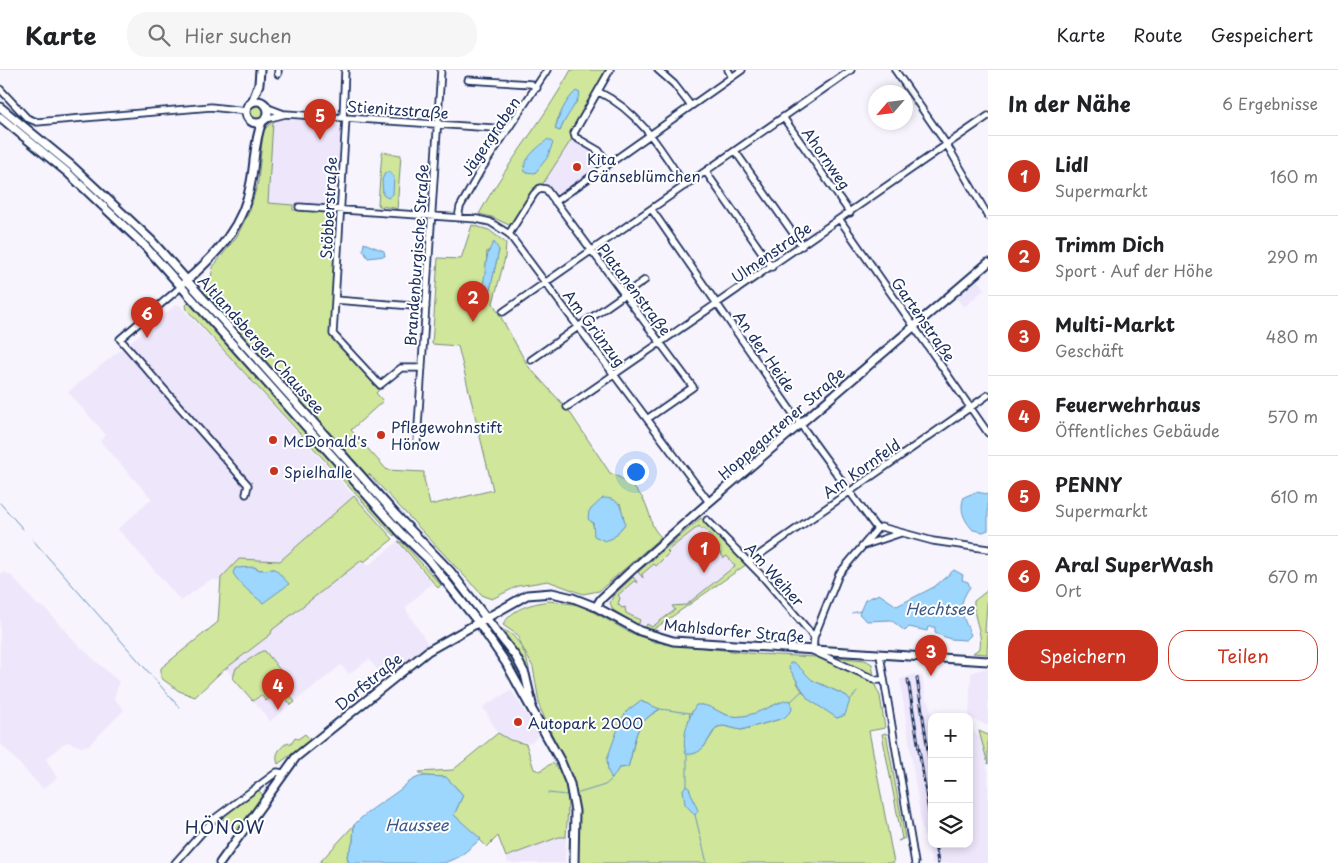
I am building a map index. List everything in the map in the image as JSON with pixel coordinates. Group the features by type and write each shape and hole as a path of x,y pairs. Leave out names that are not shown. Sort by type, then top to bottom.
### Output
{"main road":[{"path":"254,151 268,108 262,102 259,84 260,70"},
{"path":"184,283 214,257 239,221 249,193 254,151 252,122 247,117 246,111 252,102 259,84"},
{"path":"252,102 262,102"},
{"name":"Altlandsberger Chaussee","path":"0,107 72,166 123,213 401,533 428,559 478,622 506,663 533,709"},
{"name":"Altlandsberger Chaussee","path":"0,117 67,172 118,218 184,283 389,508 450,571 516,657 525,674 533,709"},
{"path":"252,122 264,120"},
{"name":"Hoppegartener Straße","path":"596,607 601,599 631,571 709,502 988,263"},
{"name":"Mahlsdorfer Straße","path":"487,617 527,596 552,593 573,598 596,607 640,631 666,640 880,656 988,661"},
{"name":"Dorfstraße","path":"220,863 283,773 302,752 428,651 487,617"},
{"path":"533,709 570,784 576,818 574,863"}],"street":[{"name":"Stöbberstraße","path":"345,70 341,209 333,334 377,383 383,384 401,368 422,368"},
{"name":"Brandenburgische Straße","path":"417,442 441,70"},
{"name":"Jägergraben","path":"458,218 460,207 468,192 547,70"},
{"path":"609,164 599,151 574,135 610,70"},
{"path":"658,70 674,84 691,106"},
{"path":"728,70 732,77"},
{"path":"509,234 537,190 546,189 556,204 650,134 742,70"},
{"path":"503,312 851,70"},
{"path":"895,70 947,145 988,216"},
{"path":"468,80 532,84 537,88"},
{"path":"0,89 27,118 43,122 211,107 246,111"},
{"path":"599,92 633,114 650,134 685,186"},
{"name":"Stienitzstraße","path":"268,108 286,114 508,129"},
{"name":"Stienitzstraße","path":"264,120 286,114"},
{"name":"Ulmenstraße","path":"567,407 988,116"},
{"name":"Ahornweg","path":"783,117 850,213"},
{"path":"735,151 802,246"},
{"path":"706,172 772,267"},
{"name":"Platanenstraße","path":"556,204 693,387 647,419"},
{"name":"Am Grünzug","path":"299,207 432,215 490,222 509,234 709,502"},
{"name":"An der Heide","path":"652,210 801,424 877,529"},
{"name":"Gartenstraße","path":"840,220 988,433"},
{"path":"531,360 645,280"},
{"path":"184,283 120,339 248,485 246,494"},
{"path":"335,300 426,307"},
{"name":"Am Kornfeld","path":"749,562 988,395"},
{"name":"Am Weiher","path":"707,520 749,562 814,637"},
{"path":"813,650 814,637 836,579 877,529 881,527 900,533 988,549"},
{"path":"865,545 900,533"},
{"name":"Mahlsdorfer Straße","path":"813,650 876,680 883,680"},
{"path":"880,656 915,863"},
{"name":"Dorfstraße","path":"175,863 219,816 277,772 283,773"}],"shaded area":[{"path":"281,119 333,122 340,126 335,207 268,203 273,121"},
{"name":"Kita Gänseblümchen","path":"573,137 597,153 604,162 602,166 556,197 541,187"},
{"path":"977,280 985,289 964,307 956,298"},
{"path":"176,305 179,305 235,363 354,496 280,561 239,559 221,580 210,580 181,601 118,529 152,499 100,441 106,435 68,392"},
{"path":"701,518 747,564 650,632 613,610 611,599 618,590"},
{"path":"397,542 432,583 405,608 428,644 384,678 369,659 349,674 341,665 270,721 226,669 271,634 272,630 315,594 362,560 368,566"},
{"path":"4,572 12,576 37,605 45,608 75,642 119,682 114,698 124,710 89,745 81,747 68,742 46,759 57,778 43,789 0,743 0,575"},
{"path":"988,669 988,726 973,719 973,713 969,713 971,673"},
{"path":"915,674 916,677 922,676 926,701 929,701 931,713 928,713 928,841 927,836 923,836 900,679"},
{"path":"511,690 538,733 538,736 531,743 510,740 498,733 483,707"},
{"path":"973,731 982,738 988,773 988,863 932,863 929,848 973,848"},
{"path":"559,837 566,837 565,863 508,863 506,857"}],"green space":[{"path":"571,70 606,70 573,129 573,137 542,185 533,190 511,226 492,217 479,214 501,177","holes":["578,100 568,112 560,131 555,129 558,118"]},
{"path":"257,105 263,107 265,113 263,119 257,121 251,119 249,113 251,107"},
{"path":"273,121 268,203 293,205 293,210 336,213 331,334 379,390 376,393 383,401 351,430 387,470 424,472 430,505 493,490 458,346 432,344 438,258 461,259 472,225 489,230 506,243 505,258 493,303 528,366 569,411 610,473 628,483 642,497 650,514 653,527 661,537 599,591 583,594 548,581 518,586 492,599 483,596 369,474 366,476 202,291 211,277 213,267 237,236 250,210 258,182 263,131","holes":["499,250 488,298 479,294 485,282 487,251","620,503 625,524 613,538 594,527 591,520"]},
{"path":"382,152 401,155 397,210 395,208 379,206 378,204"},
{"path":"190,301 396,532 394,536 187,310 186,305"},
{"path":"348,465 443,566 473,606 426,552 345,467"},
{"path":"354,496 393,539 364,562 362,560 272,630 271,634 220,673 195,697 179,691 161,678 161,668 218,622 221,578 239,559 280,561","holes":["254,567 260,570 275,569 254,595 247,587"]},
{"path":"701,518 747,564 650,632 645,629 647,624 652,627 675,610 672,606 686,605 735,566 727,556 724,558 718,550 720,548 704,528 701,529 699,526 667,551 669,553 656,566 654,564 642,574 643,578 638,572"},
{"path":"398,541 403,543 441,585 438,588"},
{"path":"633,577 638,583 634,581 618,595 620,598 618,604 622,608 625,607 626,613 640,620 638,626 613,610 610,603 613,596"},
{"path":"988,590 985,632 988,633 987,654 973,653 980,648 981,642 974,601"},
{"path":"549,601 581,605 629,632 655,642 757,654 816,657 874,683 880,696 885,728 869,731 894,863 577,863 579,811 574,783 540,708 533,667 519,641 519,636 503,625 511,614 529,605","holes":["795,663 812,680 847,696 845,715 837,718 801,690 795,674","641,701 659,710 650,716 639,728 628,767 619,768 611,778 617,735 625,717","780,702 784,718 741,730 724,726 717,727 704,747 693,754 686,739 690,713 701,705 736,717 763,711"]},
{"path":"503,630 514,637 519,643 526,656 530,677 522,658"},
{"path":"494,635 515,666 522,684 491,637"},
{"path":"262,651 265,651 284,675 288,692 295,702 291,705 284,696 278,701 273,695 266,701 261,695 253,701 233,678 236,668"},
{"path":"833,657 865,660 872,664 874,677"},
{"path":"979,731 988,735 988,764"},
{"path":"498,733 510,740 526,744 534,769 540,771 552,763 564,778 568,797 566,837 559,837 506,857 498,836 487,847 454,815 463,795 446,777 424,776 419,772 453,770"},
{"path":"886,733 905,838 898,841 902,839 882,734"},
{"path":"305,734 311,740 278,764 277,754 280,749 288,742 291,744 295,738 298,739"},
{"path":"257,789 263,795 239,831 220,817"},
{"path":"354,825 353,842 347,856 349,863 319,863"}],"water":[{"path":"576,91 580,93 560,131 555,129 563,108"},
{"path":"548,139 553,143 547,158 535,173 525,172 528,158"},
{"path":"390,172 394,177 393,194 388,198 383,195 382,180 385,173"},
{"path":"494,242 499,250 488,299 479,294 484,280 488,254"},
{"path":"364,243 384,251 385,256 368,258 363,250"},
{"path":"976,492 988,494 988,530 983,532 973,530 962,511 964,497"},
{"path":"603,498 614,500 620,505 625,524 613,538 605,541 594,536 593,523 588,519 589,511"},
{"path":"254,567 260,570 275,569 289,584 263,603 233,573 235,568"},
{"name":"Hechtsee","path":"954,570 963,575 962,580 968,582 970,587 962,605 963,616 971,635 966,640 950,639 935,633 935,627 928,627 927,631 909,627 905,631 891,620 867,621 859,614 865,600 879,594 897,606 934,587"},
{"path":"790,663 795,663 812,680 847,696 850,700 845,715 837,718 808,699 789,668"},
{"path":"788,700 791,701 792,710 784,718 741,730 724,726 717,727 702,749 692,754 686,754 684,742 686,729 696,705 710,707 727,715 739,716 753,714"},
{"path":"640,701 660,709 644,721 636,734 628,767 619,768 612,779 608,771 607,759 621,720 628,710"},
{"name":"Haussee","path":"424,776 446,777 463,795 454,815 481,839 459,857 444,863 349,863 347,856 353,842 354,825 368,812 408,783"},
{"path":"686,786 689,788 698,811 695,815 685,804 683,789"}],"waterway":[{"path":"0,503 23,529"},
{"path":"32,539 179,707"},
{"path":"852,613 860,611"},
{"path":"791,701 802,691"},
{"path":"850,700 857,692"},
{"path":"660,709 690,713"},
{"path":"687,755 687,786"},
{"path":"579,793 605,785 612,779"},
{"path":"548,793 567,795"},
{"path":"695,815 707,863"}],"railway":[{"path":"917,678 929,758"},
{"path":"908,680 928,806"},
{"path":"936,848 938,863"}],"place":[{"name":"PENNY","path":"320,140"},
{"name":"Kita Gänseblümchen","path":"577,167"},
{"name":"Trimm Dich","path":"473,322"},
{"name":"Aral SuperWash","path":"147,338"},
{"name":"Pflegewohnstift Hönow","path":"381,435"},
{"name":"McDonald's","path":"273,440"},
{"name":"Spielhalle","path":"274,471"},
{"name":"Lidl","path":"704,573"},
{"name":"Multi-Markt","path":"931,676"},
{"name":"Feuerwehrhaus","path":"278,710"},
{"name":"Autopark 2000","path":"518,722"}],"district":[{"name":"HÖNOW","path":"225,826"}]}
